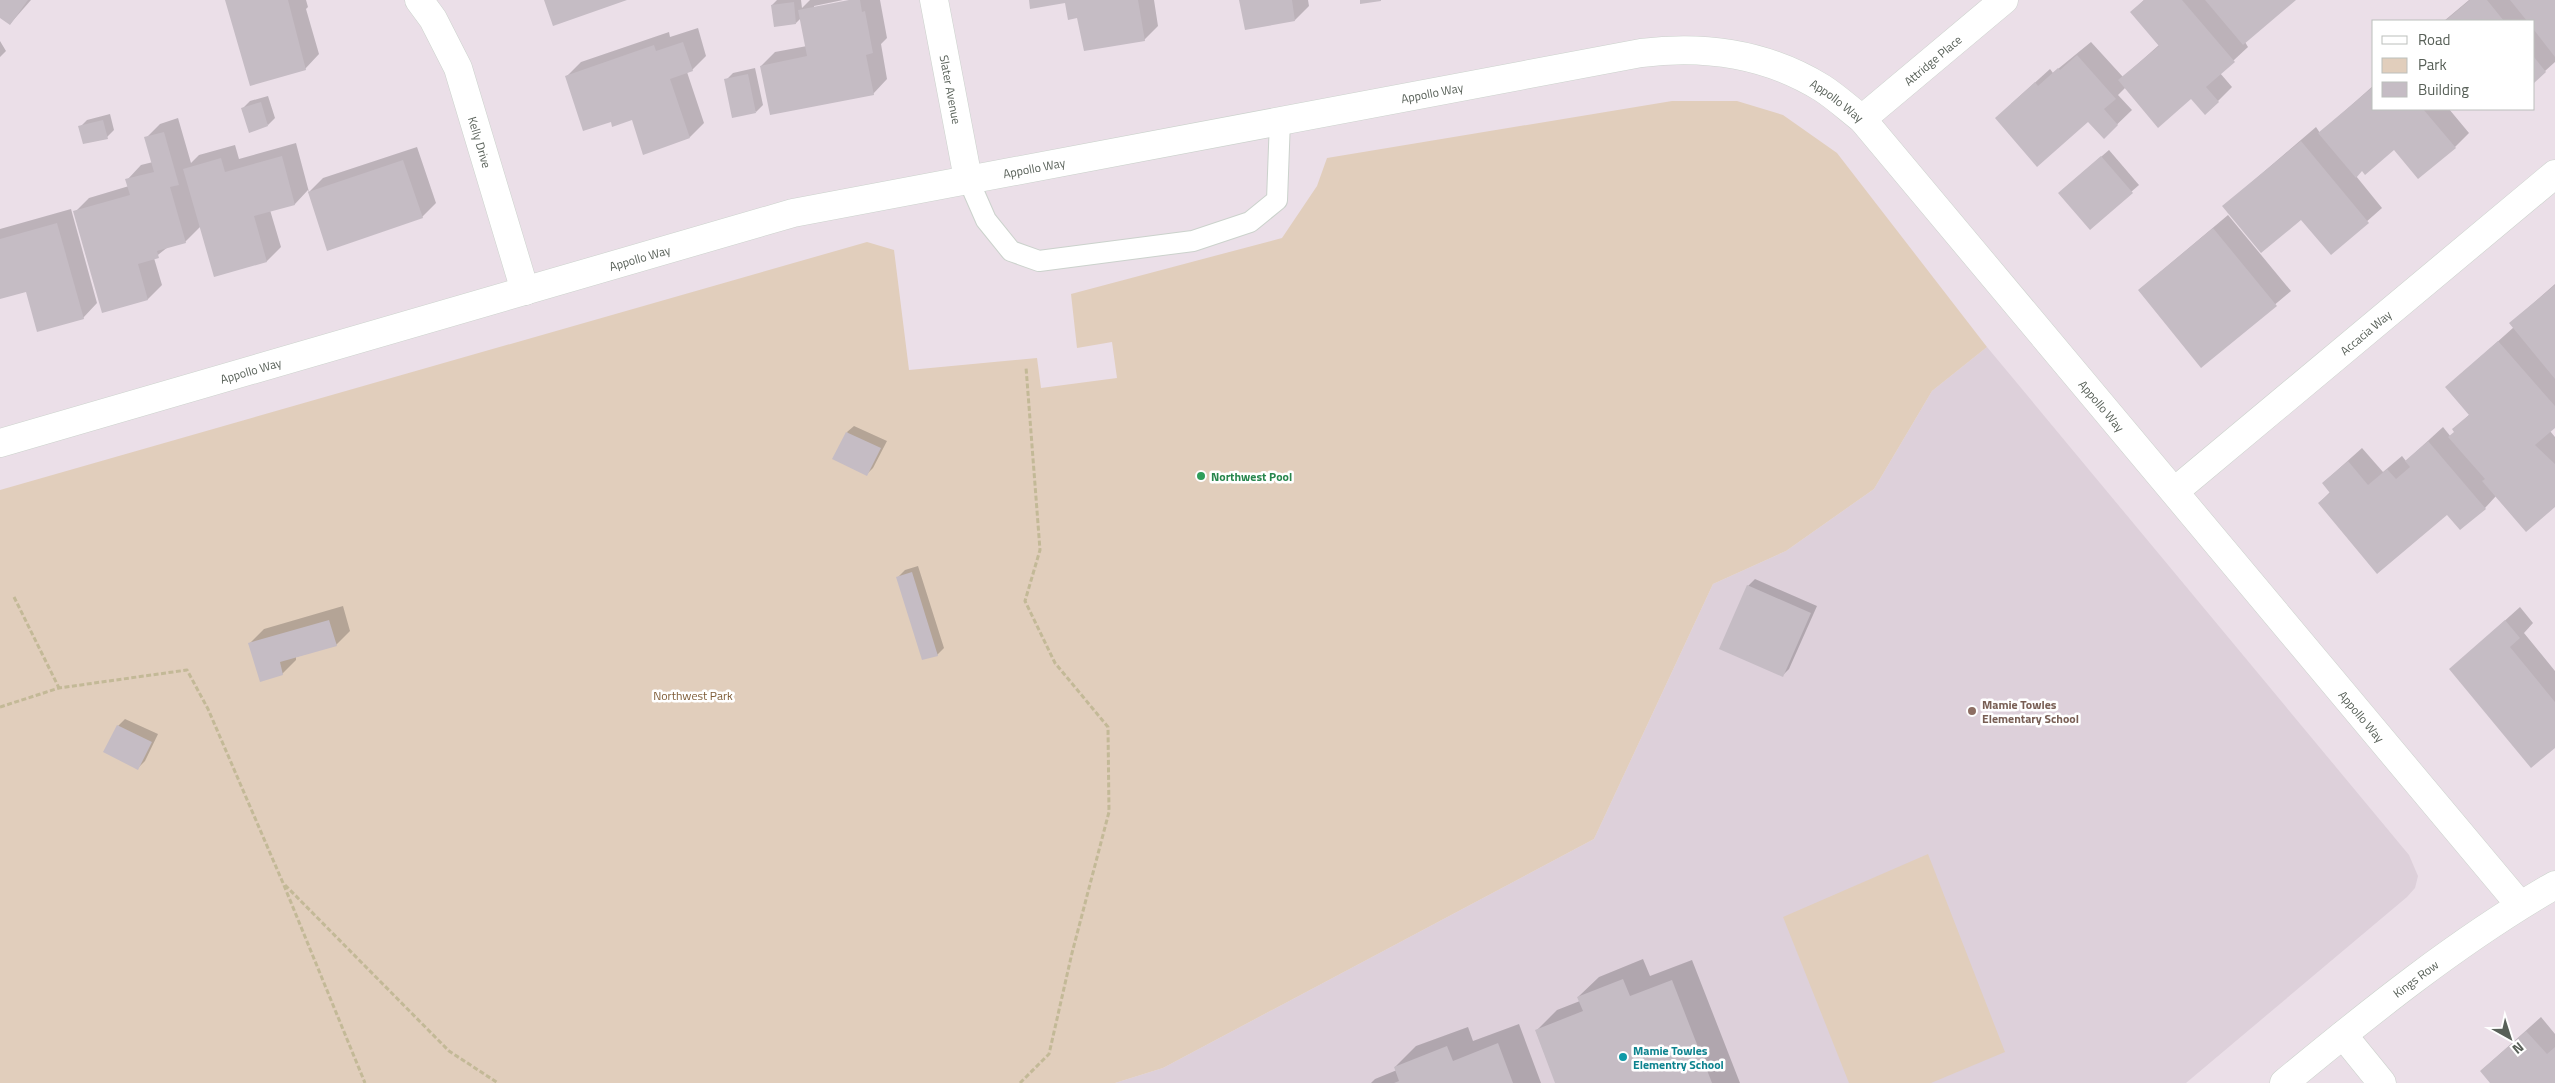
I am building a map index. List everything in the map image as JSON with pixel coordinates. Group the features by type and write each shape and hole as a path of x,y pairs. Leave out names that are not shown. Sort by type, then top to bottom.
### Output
{"street":[{"name":"Kelly Drive","path":"420,0 433,19 458,68 525,291"},
{"name":"Slater Avenue","path":"934,0 968,179"},
{"name":"Attridge Place","path":"1862,119 2004,0"},
{"name":"Appollo Way","path":"0,443 793,213 1641,53 1677,48 1727,52 1779,66 1823,88 1862,119 2520,905"},
{"name":"Accacia Way","path":"2175,491 2555,174"},
{"name":"Kings Row","path":"2284,1083 2408,984 2520,905 2555,885"},
{"path":"2343,1035 2382,1083"}],"lane":[{"path":"968,179 986,220 1011,251 1039,261 1193,241 1250,222 1277,200 1280,120"}],"path":[{"path":"1020,1083 1049,1054 1072,953 1109,812 1108,727 1054,663 1025,601 1040,550 1026,367"},
{"path":"14,597 59,688"},
{"path":"0,707 59,688 187,670 208,708 283,883 365,1083"},
{"path":"283,883 449,1051 498,1083"}],"shaded area":[{"name":"Mamie Towles Elementary School","path":"1987,347 2409,855 2418,876 2415,888 2407,897 2186,1083 1115,1083 1163,1068 1594,839 1713,584 1786,551 1874,489 1932,391"}],"green space":[{"name":"Northwest Park","path":"1672,101 1737,101 1783,115 1837,153 1987,347 1932,391 1874,489 1786,551 1713,584 1594,839 1163,1068 1115,1083 0,1083 0,490 867,242 894,250 909,370 1037,358 1041,388 1117,378 1112,342 1077,348 1071,294 1282,238 1317,186 1327,158"},
{"path":"1928,854 2005,1052 1931,1083 1849,1083 1783,917"}],"building":[{"path":"0,0 28,0 10,25 0,18"},
{"path":"225,0 288,0 306,70 250,86"},
{"path":"544,0 627,0 553,26"},
{"path":"849,0 860,0 862,12 865,11 873,53 866,55 874,95 770,115 760,66 807,56 798,10"},
{"path":"1029,0 1138,0 1145,41 1084,51 1077,18 1068,20 1065,3 1030,9"},
{"path":"1239,0 1292,0 1295,21 1245,30"},
{"path":"1360,0 1381,0 1381,1 1360,4"},
{"path":"2144,0 2182,0 2235,62 2206,87 2219,102 2205,115 2191,99 2158,128 2118,80 2159,46 2130,12"},
{"path":"2205,0 2296,0 2243,45"},
{"path":"2470,0 2487,0 2503,20 2446,20"},
{"path":"2510,0 2555,0 2555,57 2535,31 2535,20 2526,20"},
{"path":"794,2 796,24 774,27 771,5"},
{"path":"683,42 693,71 670,79 690,138 643,155 632,120 612,127 611,122 583,131 565,76 654,45 656,51"},
{"path":"2077,55 2116,99 2104,109 2118,125 2104,139 2088,122 2037,167 1995,118 2035,82 2038,86 2058,68 2060,70"},
{"path":"2535,58 2546,72 2535,82"},
{"path":"748,74 756,113 732,118 724,79"},
{"path":"2372,88 2372,110 2424,110 2456,148 2418,179 2394,150 2365,175 2362,171 2356,178 2318,133"},
{"path":"261,102 268,126 249,133 241,108"},
{"path":"103,120 108,139 83,144 78,126"},
{"path":"164,132 179,185 170,187 186,243 157,251 159,258 138,264 148,300 102,313 73,211 130,195 125,179 154,172 144,137"},
{"path":"2301,141 2369,223 2331,255 2301,220 2261,253 2222,206"},
{"path":"282,156 295,205 254,216 267,262 214,277 183,169 221,158 225,172"},
{"path":"2101,156 2133,193 2090,230 2058,193"},
{"path":"403,160 423,218 327,251 308,192"},
{"path":"57,223 84,319 37,332 26,292 0,299 0,239"},
{"path":"2213,228 2277,306 2201,368 2138,290"},
{"path":"2555,285 2555,379 2509,323"},
{"path":"2498,341 2555,406 2555,428 2535,445 2555,464 2555,507 2526,532 2482,481 2485,479 2448,437 2454,432 2452,429 2469,415 2445,387"},
{"path":"846,432 881,448 867,476 832,459"},
{"path":"2428,441 2486,509 2460,530 2447,515 2377,574 2318,503 2330,493 2322,483 2348,461 2368,485 2387,469 2396,479 2410,467 2405,461"},
{"path":"912,572 938,656 922,660 896,577"},
{"path":"1747,585 1811,613 1783,677 1719,649"},
{"path":"329,620 337,646 280,662 283,675 260,682 248,643"},
{"path":"2505,620 2520,638 2510,647 2555,702 2555,748 2531,768 2449,669"},
{"path":"117,725 152,742 138,770 103,752"},
{"name":"Mamie Towles Elementry School","path":"1623,979 1630,996 1672,980 1712,1083 1555,1083 1535,1030 1583,1011 1577,997"},
{"path":"2526,1031 2547,1054 2555,1047 2555,1083 2490,1083 2480,1071"},
{"path":"1498,1043 1513,1083 1394,1083 1399,1081 1394,1067 1447,1046 1453,1061"}],"place":[{"name":"Northwest Pool","path":"1201,476"},
{"name":"Mamie Towles Elementary School","path":"1972,711"},
{"name":"Mamie Towles Elementry School","path":"1623,1057"}]}
